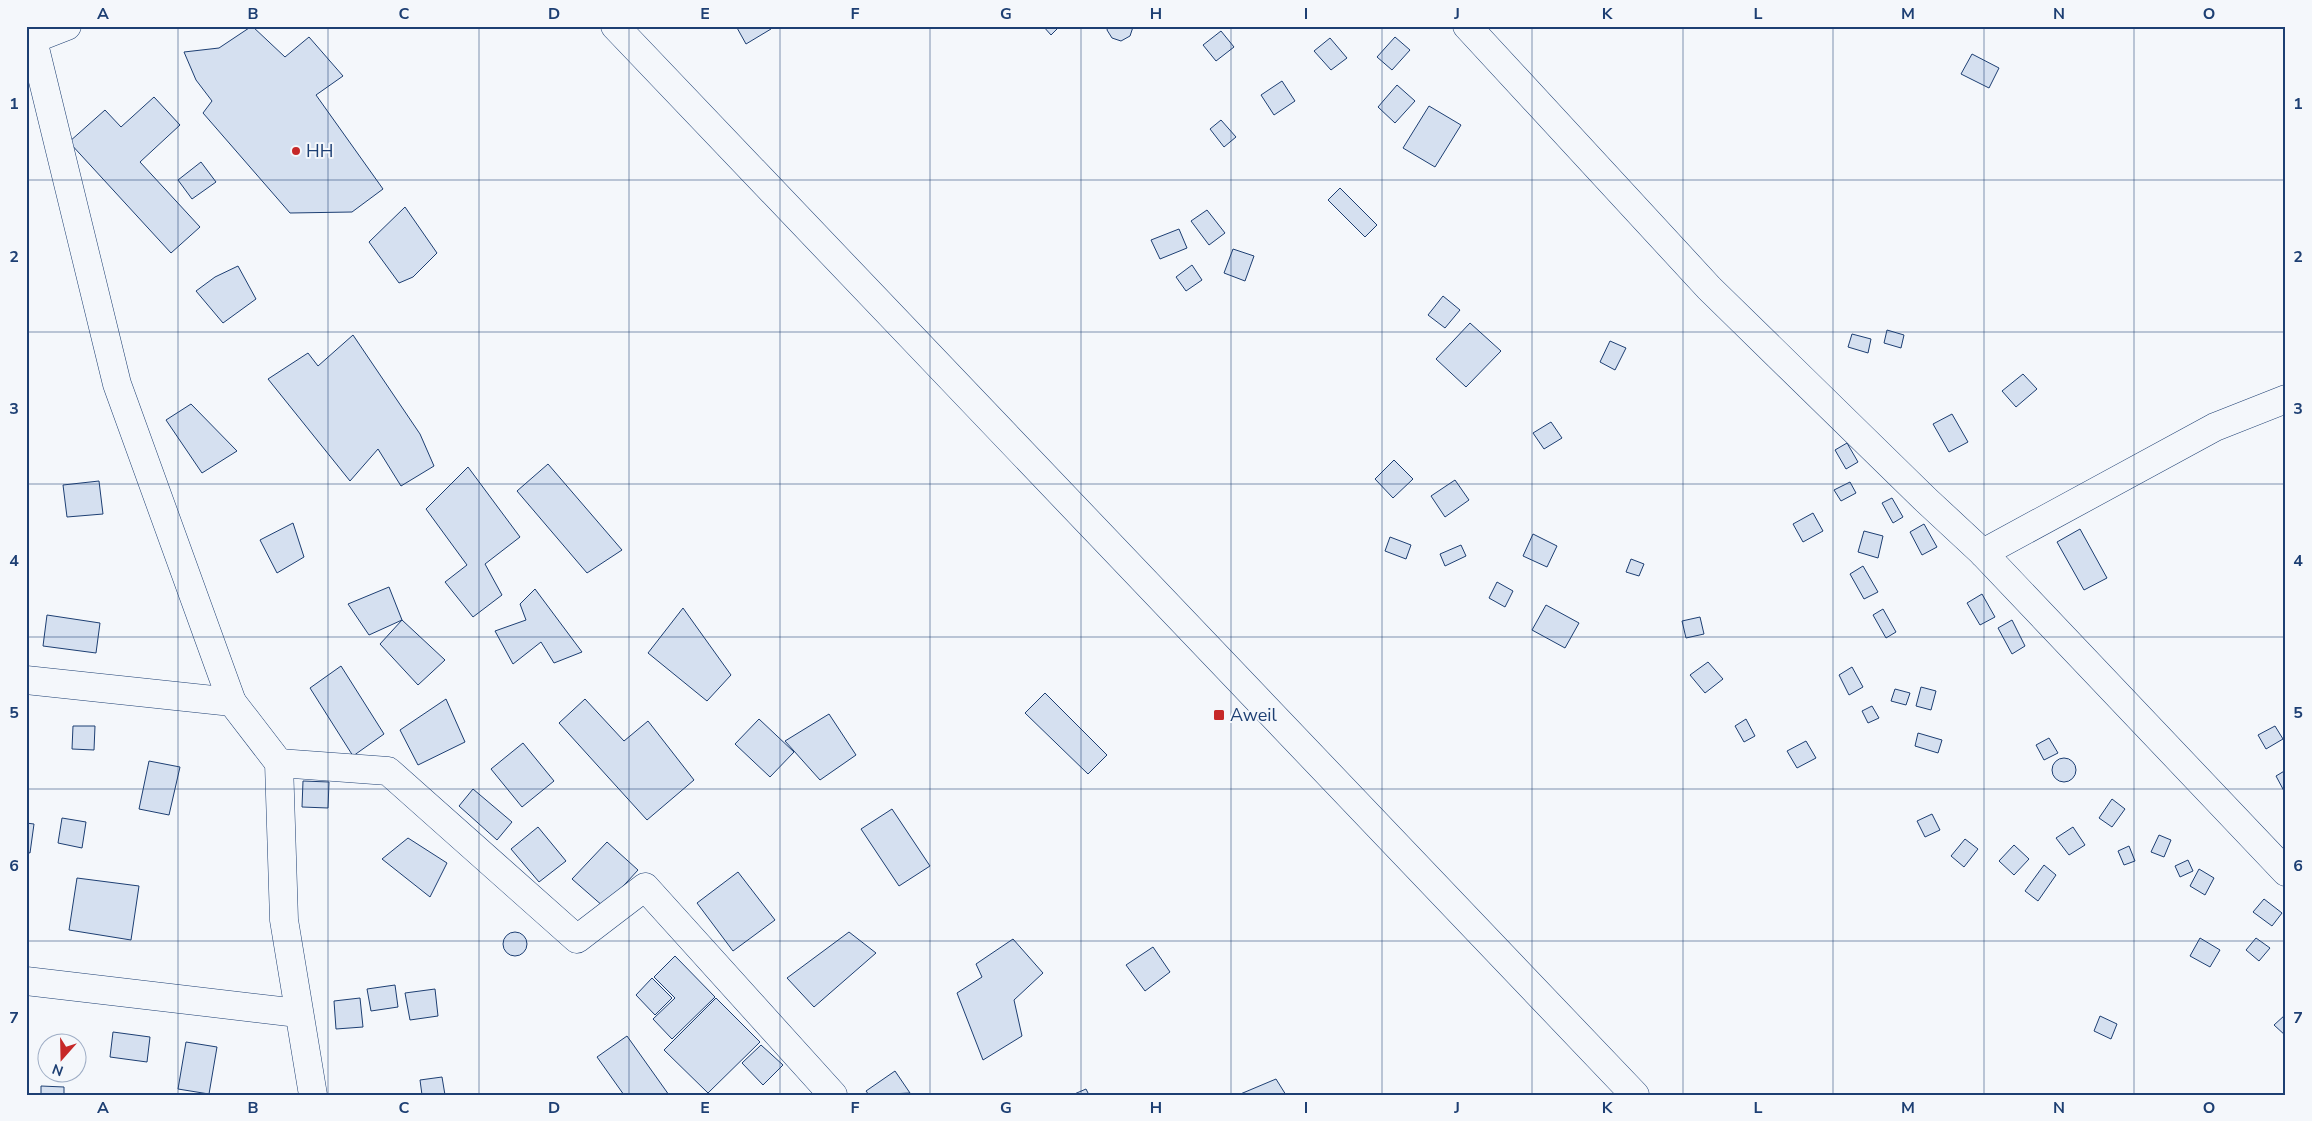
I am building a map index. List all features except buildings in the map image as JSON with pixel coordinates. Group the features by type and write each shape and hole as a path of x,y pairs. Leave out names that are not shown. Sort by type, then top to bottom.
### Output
{"street":[{"path":"67,26 30,41 117,384 232,702 279,763 284,920 313,1095"},
{"path":"615,26 1635,1095"},
{"path":"1467,26 1709,288 1983,553 2286,872"},
{"path":"1983,553 2215,427 2286,399"},
{"path":"26,680 232,702"},
{"path":"279,763 388,772 576,939 646,887 834,1095"},
{"path":"26,981 298,1013"}],"place":[{"name":"HH","path":"296,151"},
{"name":"Aweil","path":"1219,715"}]}
